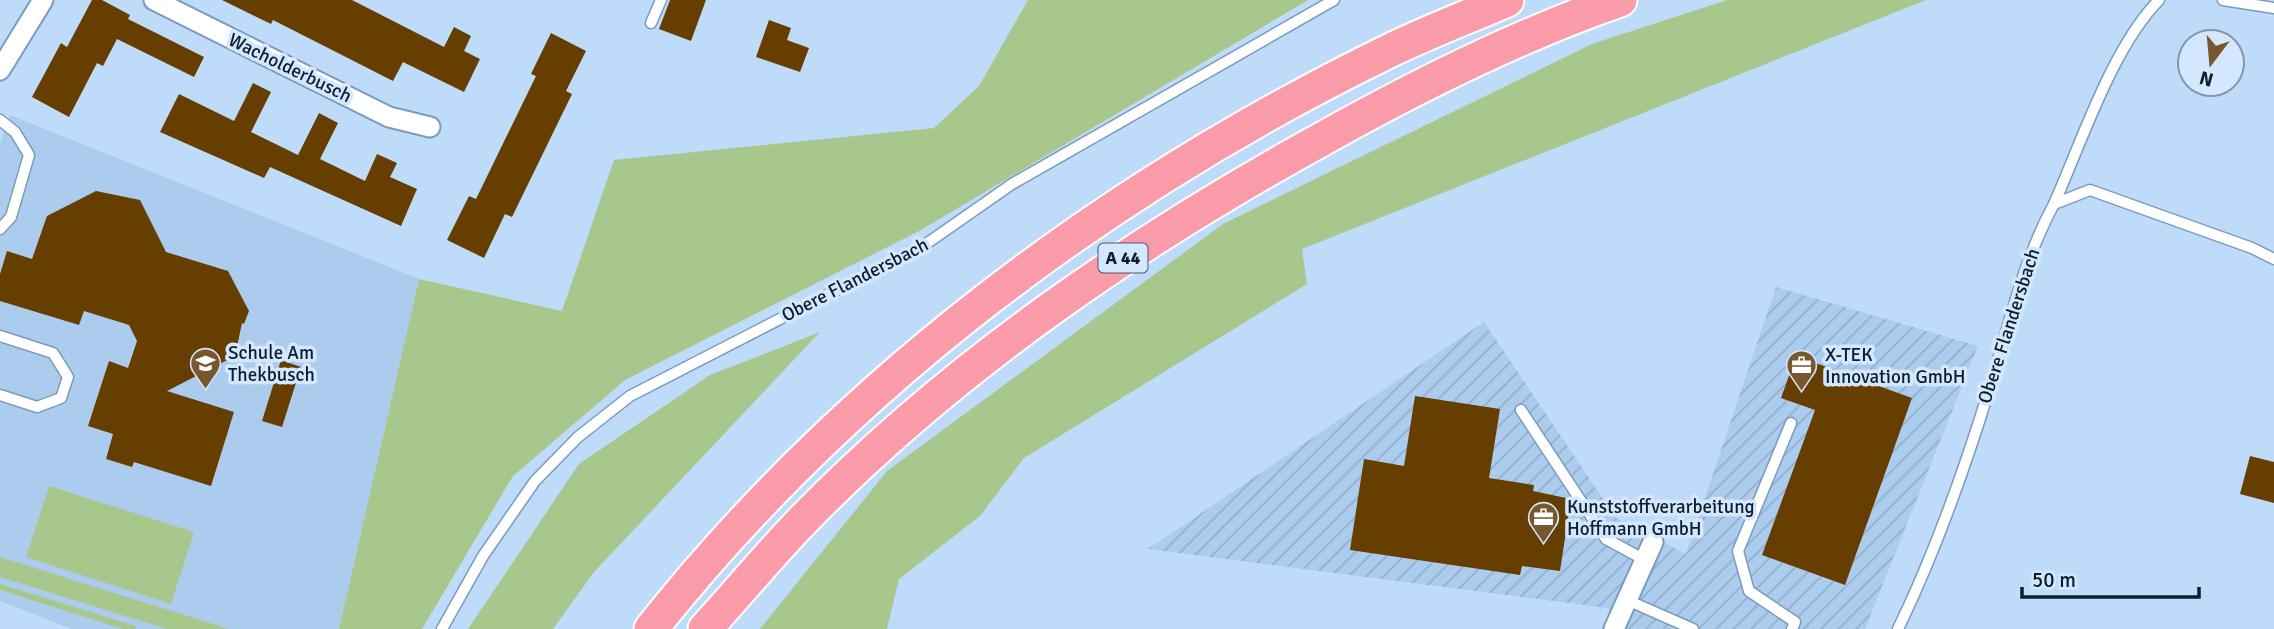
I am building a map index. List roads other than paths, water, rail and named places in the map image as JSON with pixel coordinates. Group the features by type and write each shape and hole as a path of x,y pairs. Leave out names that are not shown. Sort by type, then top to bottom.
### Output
{"highway":[{"name":"A 44","path":"651,629 760,500 857,408 925,349 1056,247 1262,118 1394,49 1507,0"},
{"name":"A 44","path":"705,629 803,519 888,441 958,380 1087,282 1190,214 1398,97 1620,0"}],"street":[{"path":"0,70 43,0"},
{"name":"Wacholderbusch","path":"154,0 389,117 430,127"},
{"path":"1614,629 1649,551"}],"lane":[{"path":"651,23 661,0"},
{"name":"Obere Flandersbach","path":"442,629 483,556 535,481 578,438 630,396 926,244 1012,184 1335,0"},
{"name":"Obere Flandersbach","path":"1898,629 1923,576 1989,391 2018,286 2115,67 2139,20 2159,0"},
{"path":"2224,0 2274,8"},
{"path":"0,120 15,132 29,155 11,217 0,229"},
{"path":"2054,204 2090,190 2252,247 2274,259"},
{"path":"0,336 53,353 68,377 61,398 37,407 0,395"},
{"path":"1521,410 1606,539 1649,551"},
{"path":"1791,423 1738,551 1749,591 1795,622 1792,629"},
{"path":"1627,600 1693,629"}],"place":[{"name":"Schule Am Thekbusch","path":"205,391"},
{"name":"X-TEK Innovation GmbH","path":"1802,393"},
{"name":"Kunststoffverarbeitung Hoffmann GmbH","path":"1544,545"}]}
